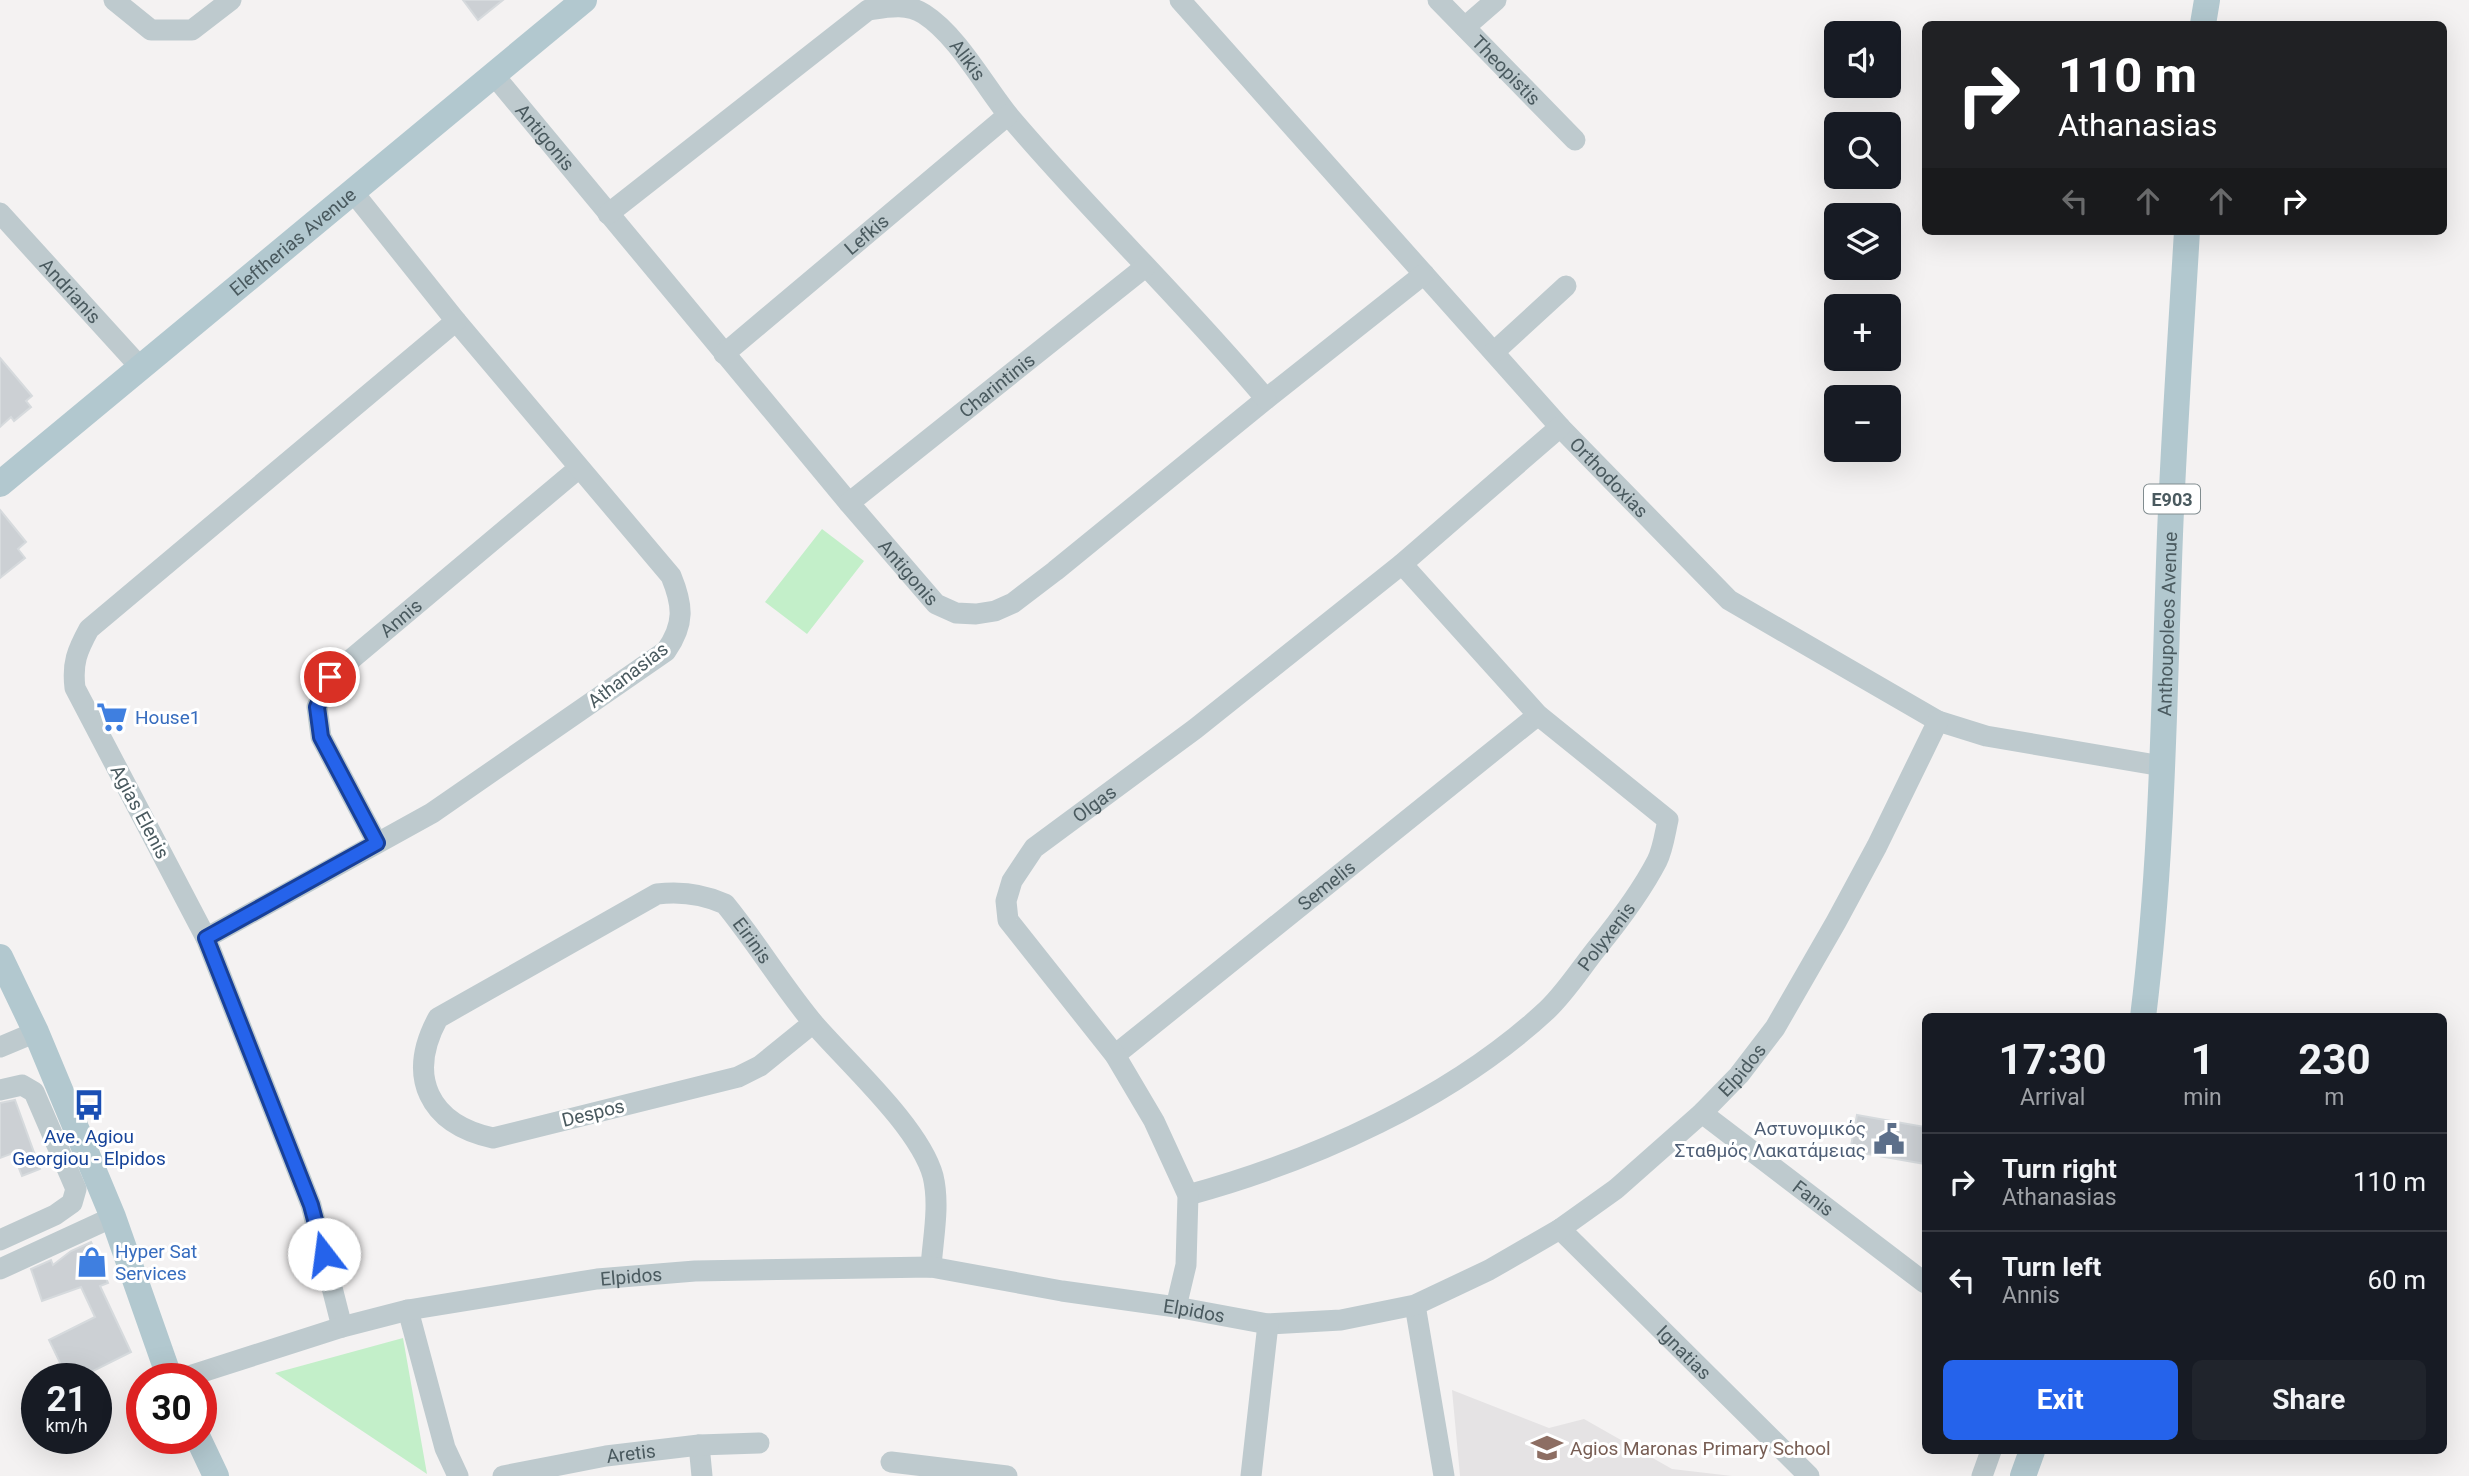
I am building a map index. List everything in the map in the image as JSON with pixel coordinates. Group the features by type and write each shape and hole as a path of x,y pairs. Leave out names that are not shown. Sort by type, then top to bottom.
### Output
{"main road":[{"name":"Eleftherias Avenue","path":"0,484 584,0"},
{"path":"2204,21 2207,0"},
{"name":"Anthoupoleos Avenue","path":"2143,1013 2162,766 2170,532 2187,235"},
{"path":"0,957 36,1032 113,1217 164,1363"},
{"path":"206,1454 216,1476"},
{"path":"2023,1476 2031,1454"}],"street":[{"path":"114,0 150,30 192,30 231,0"},
{"name":"Orthodoxias","path":"1180,0 1560,426 1729,600 1938,721 1986,736 2162,766"},
{"name":"Theopistis","path":"1438,0 1576,140"},
{"path":"1465,27 1496,0"},
{"name":"Alikis","path":"608,215 868,10 898,5 922,12 941,27 1008,115 1145,267 1221,345 1266,399"},
{"name":"Antigonis","path":"493,74 849,503 936,604 956,613 995,611 1013,603 1424,274"},
{"name":"Lefkis","path":"724,354 1008,115"},
{"name":"Athanasias","path":"206,938 432,813 666,651 676,636 681,616 680,597 671,576 456,321 353,192"},
{"name":"Andrianis","path":"0,213 141,368"},
{"name":"Charintinis","path":"849,503 1145,267"},
{"path":"1494,352 1566,286"},
{"name":"Agias Elenis","path":"342,1327 311,1205 206,938 75,688 73,667 89,629 456,321"},
{"name":"Olgas","path":"1176,1307 1186,1265 1188,1195 1154,1121 1115,1055 1008,920 1006,901 1013,881 1034,848 1195,729 1402,564 1560,426"},
{"name":"Annis","path":"377,843 321,737 317,707 330,677 579,468"},
{"name":"Polyxenis","path":"1188,1195 1258,1174 1348,1139 1453,1081 1497,1052 1549,1008 1623,916 1658,859 1668,820 1538,715 1402,564"},
{"name":"Semelis","path":"1115,1055 1538,715"},
{"name":"Elpidos","path":"217,1367 342,1327 408,1310 597,1279 695,1271 931,1267 1268,1324 1341,1320 1415,1305 1489,1270 1560,1229 1616,1189 1702,1113 1739,1075 1775,1028 1877,846 1938,721"},
{"name":"Eirinis","path":"428,1037 438,1018 657,894 677,891 710,897 725,904 813,1023 910,1131 933,1176 936,1197 931,1267"},
{"name":"Despos","path":"428,1037 424,1078 430,1097 445,1117 471,1133 493,1138 738,1077 760,1066 813,1023"},
{"path":"0,1047 36,1032"},
{"path":"0,1090 22,1086 34,1092 76,1189 72,1203 55,1215 0,1240"},
{"name":"Fanis","path":"1702,1113 1922,1281"},
{"path":"0,1269 113,1217"},
{"name":"Ignatias","path":"1560,1229 1810,1476"},
{"path":"1415,1305 1444,1476"},
{"path":"408,1310 444,1448 458,1476"},
{"path":"1251,1476 1268,1324"},
{"name":"Aretis","path":"503,1476 606,1456 699,1445 759,1443"},
{"path":"699,1445 702,1476"},
{"path":"1982,1476 1989,1454"},
{"path":"891,1462 1007,1476"}],"shaded area":[{"name":"Agios Maronas Primary School","path":"1452,1390 1549,1428 1584,1419 1672,1469 1732,1476 1460,1476"}],"green space":[{"path":"822,529 864,561 807,634 765,602"},
{"path":"403,1338 427,1474 275,1373"}],"building":[{"path":"463,0 503,0 478,20"},
{"path":"0,358 32,396 26,401 31,407 14,421 11,417 0,427"},
{"path":"0,510 26,542 18,549 25,558 0,578"},
{"path":"15,1100 40,1169 22,1176 13,1153 0,1158 0,1103"},
{"name":"Αστυνομικός Σταθμός Λακατάμειας","path":"1857,1115 1922,1126 1922,1163 1850,1151"},
{"path":"91,1242 108,1283 100,1286 131,1352 109,1363 60,1363 49,1340 95,1317 81,1287 42,1301 31,1269 51,1260 53,1265 71,1251"}],"place":[{"name":"House1","path":"112,717"},
{"name":"Ave. Agiou Georgiou - Elpidos","path":"89,1105"},
{"name":"Αστυνομικός Σταθμός Λακατάμειας","path":"1889,1139"},
{"name":"Hyper Sat Services","path":"92,1262"},
{"name":"Agios Maronas Primary School","path":"1547,1448"}],"route":[{"path":"324,1254 311,1205 206,938 377,843 321,737 317,707 330,677"}]}
